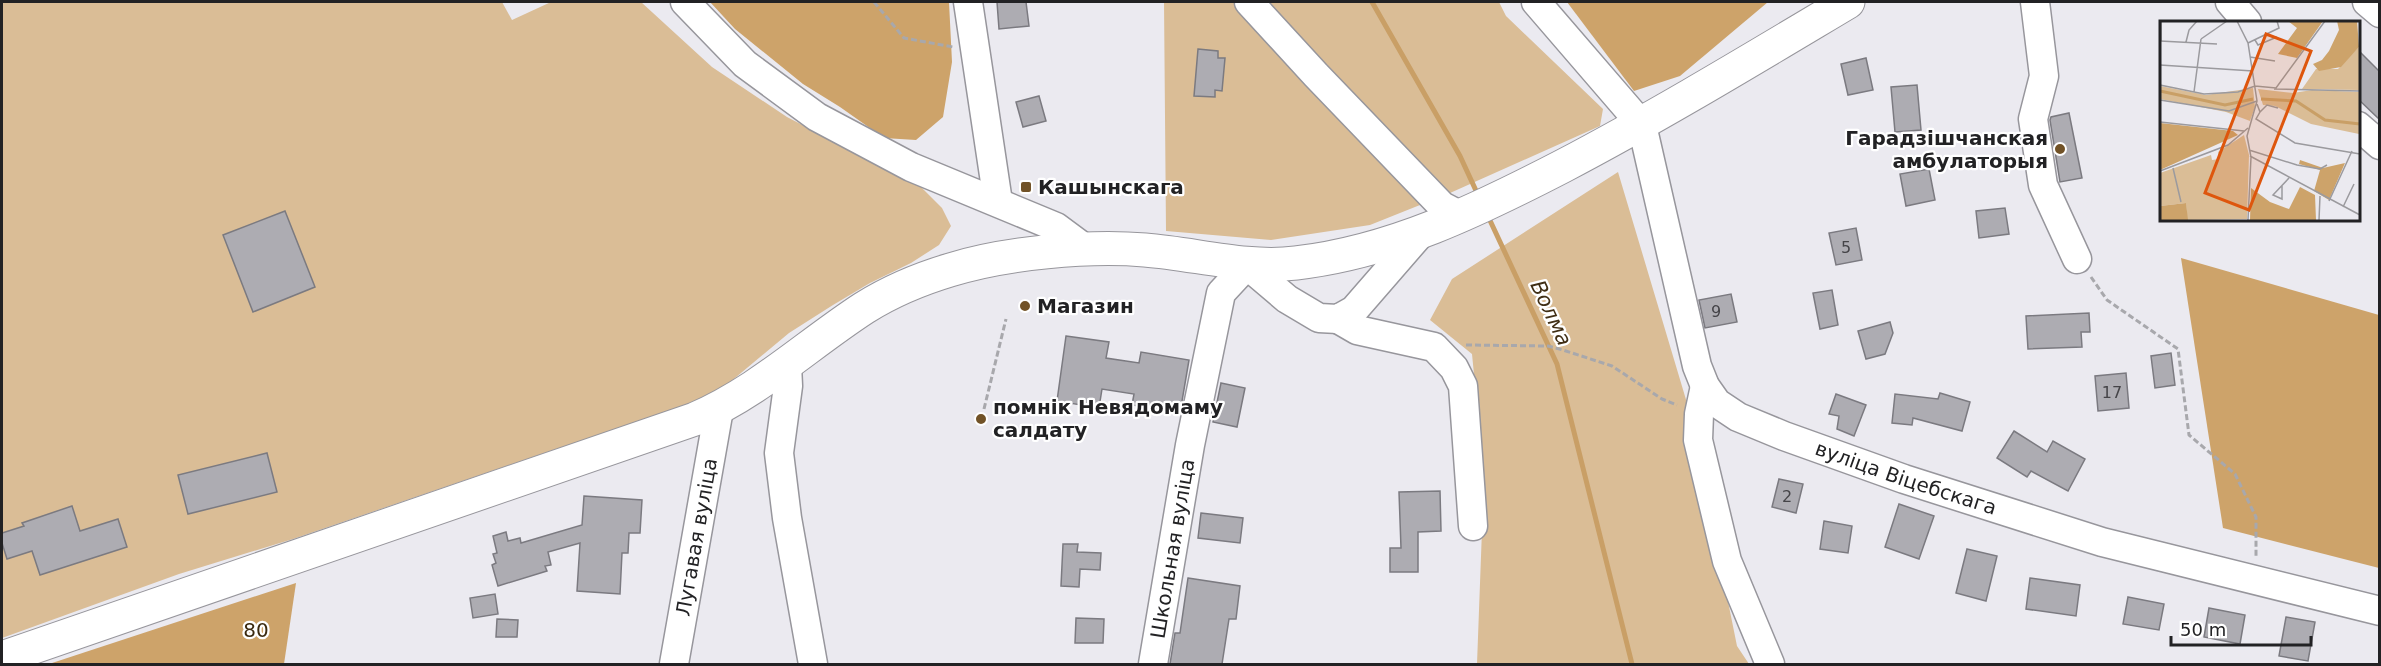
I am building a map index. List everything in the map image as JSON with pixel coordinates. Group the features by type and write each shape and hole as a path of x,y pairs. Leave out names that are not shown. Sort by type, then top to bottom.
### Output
{"main road":[{"path":"2,658 635,441 719,409 787,365 867,306 909,284 986,260 1087,250 1143,250 1247,265 1297,263 1338,256 1420,234 1512,192 1642,125 1830,6"}],"street":[{"path":"685,2 745,64 817,117 911,167 1056,227 1087,250"},
{"path":"968,2 998,202"},
{"path":"1249,2 1442,206 1461,216"},
{"path":"1536,2 1642,125"},
{"path":"2035,2 2044,76 2033,119 2043,185 2077,258"},
{"path":"2230,2 2246,21"},
{"path":"2367,2 2379,13"},
{"name":"вуліца Віцебскага","path":"1642,125 1690,340 1705,386 1718,403 1738,417 1904,479 2102,542 2379,611"},
{"path":"2360,128 2379,145"},
{"path":"1338,320 1354,310 1420,234"},
{"path":"1199,257 1221,293 1247,265 1287,299 1319,318 1338,320 1357,330 1434,347 1455,368 1462,386 1473,526"},
{"name":"Школьная вуліца","path":"1153,664 1190,445 1221,293"},
{"path":"787,365 788,386 778,453 813,664"},
{"path":"1705,386 1699,414 1698,440 1727,561 1770,664"},
{"name":"Лугавая вуліца","path":"674,664 719,409"}],"path":[{"path":"874,2 904,38 975,51"},
{"path":"2077,258 2107,300 2178,349 2189,435 2235,474 2256,517 2256,580"},
{"path":"984,409 1006,319"},
{"path":"1434,347 1548,346 1611,366 1662,399 1699,414"}],"shaded area":[{"path":"2,2 502,2 512,20 551,2 641,2 712,67 787,117 920,186 942,208 951,226 939,245 911,263 870,283 789,333 723,388 668,413 293,539 179,574 2,638"},
{"path":"1164,2 1499,2 1506,16 1603,109 1600,126 1450,193 1370,225 1271,240 1166,231"},
{"path":"1618,172 1690,413 1737,646 1749,664 1477,664 1484,476 1472,354 1430,320 1452,279"}],"green space":[{"path":"710,2 949,2 952,62 943,117 916,140 884,138 803,84 735,29"},
{"path":"1567,2 1768,2 1680,76 1634,91"},
{"path":"2181,258 2379,315 2379,568 2223,528"},
{"name":"80","path":"296,583 284,664 49,664"}],"building":[{"path":"997,2 1026,2 1029,26 999,29"},
{"path":"1198,49 1218,51 1218,58 1225,58 1222,91 1215,90 1215,97 1194,96"},
{"path":"2360,52 2379,71 2379,119 2360,101"},
{"path":"1866,58 1873,90 1848,95 1841,64"},
{"path":"1917,85 1921,130 1895,132 1891,87"},
{"path":"1039,96 1046,121 1023,127 1016,102"},
{"name":"Гарадзішчанская амбулаторыя","path":"2069,113 2082,178 2060,182 2050,120 2051,117"},
{"path":"1929,169 1935,200 1906,206 1900,174"},
{"path":"2005,208 2009,234 1979,238 1976,211"},
{"path":"285,211 315,287 253,312 223,235"},
{"path":"1856,228 1862,260 1836,265 1829,233"},
{"path":"1832,290 1838,325 1820,329 1813,293"},
{"path":"1731,294 1737,322 1705,328 1699,300"},
{"path":"2089,313 2090,332 2081,332 2082,347 2028,349 2026,316"},
{"path":"1890,322 1893,333 1885,354 1866,359 1858,331"},
{"path":"1066,336 1109,342 1106,358 1139,363 1141,352 1189,360 1180,413 1132,405 1134,394 1102,389 1099,408 1057,401"},
{"path":"2171,353 2175,385 2155,388 2151,356"},
{"path":"2126,373 2129,408 2098,411 2095,376"},
{"path":"1221,383 1245,388 1237,427 1213,422"},
{"path":"1940,393 1970,402 1962,431 1913,418 1912,425 1892,423 1895,394 1938,399"},
{"path":"1836,394 1866,405 1854,436 1837,429 1839,416 1829,414"},
{"path":"2014,431 2047,452 2053,441 2085,459 2068,491 2031,471 2027,477 1997,458"},
{"path":"267,453 277,492 188,514 178,475"},
{"path":"1779,479 1803,484 1796,513 1772,507"},
{"path":"1440,491 1441,531 1418,532 1418,572 1390,572 1390,548 1401,548 1399,492"},
{"path":"584,496 642,500 640,533 629,533 628,553 622,553 620,594 577,591 580,543 548,552 551,565 545,566 547,571 498,586 492,565 496,563 493,554 497,553 493,536 506,532 508,541 520,538 521,543 582,525"},
{"path":"1899,504 1934,516 1919,559 1885,547"},
{"path":"72,506 80,531 118,519 127,547 40,575 32,551 7,559 2,543 2,533 24,526 22,523"},
{"path":"1201,513 1243,518 1240,543 1198,538"},
{"path":"1824,521 1852,526 1848,553 1820,549"},
{"path":"1063,544 1078,544 1077,552 1101,553 1100,570 1080,569 1079,587 1061,586"},
{"path":"1967,549 1997,556 1986,601 1956,593"},
{"path":"1188,578 1240,586 1236,619 1229,619 1222,664 1170,664 1175,633 1180,633"},
{"path":"2030,578 2080,585 2076,616 2026,609"},
{"path":"495,594 498,614 473,618 470,598"},
{"path":"2128,597 2164,604 2159,630 2123,624"},
{"path":"2209,608 2245,615 2240,644 2204,637"},
{"path":"2286,617 2315,622 2308,661 2279,656"},
{"path":"1076,618 1104,619 1103,643 1075,643"},
{"path":"497,619 518,620 517,637 496,637"}],"waterway":[{"name":"Волма","path":"1372,2 1460,156 1478,195"},
{"name":"Волма","path":"1487,214 1557,364 1632,664"}],"place":[{"name":"Гарадзішчанская амбулаторыя","path":"2060,149"},
{"name":"Кашынскага","path":"1026,187"},
{"name":"Магазин","path":"1025,306"},
{"name":"помнік Невядомаму салдату","path":"981,419"}]}
